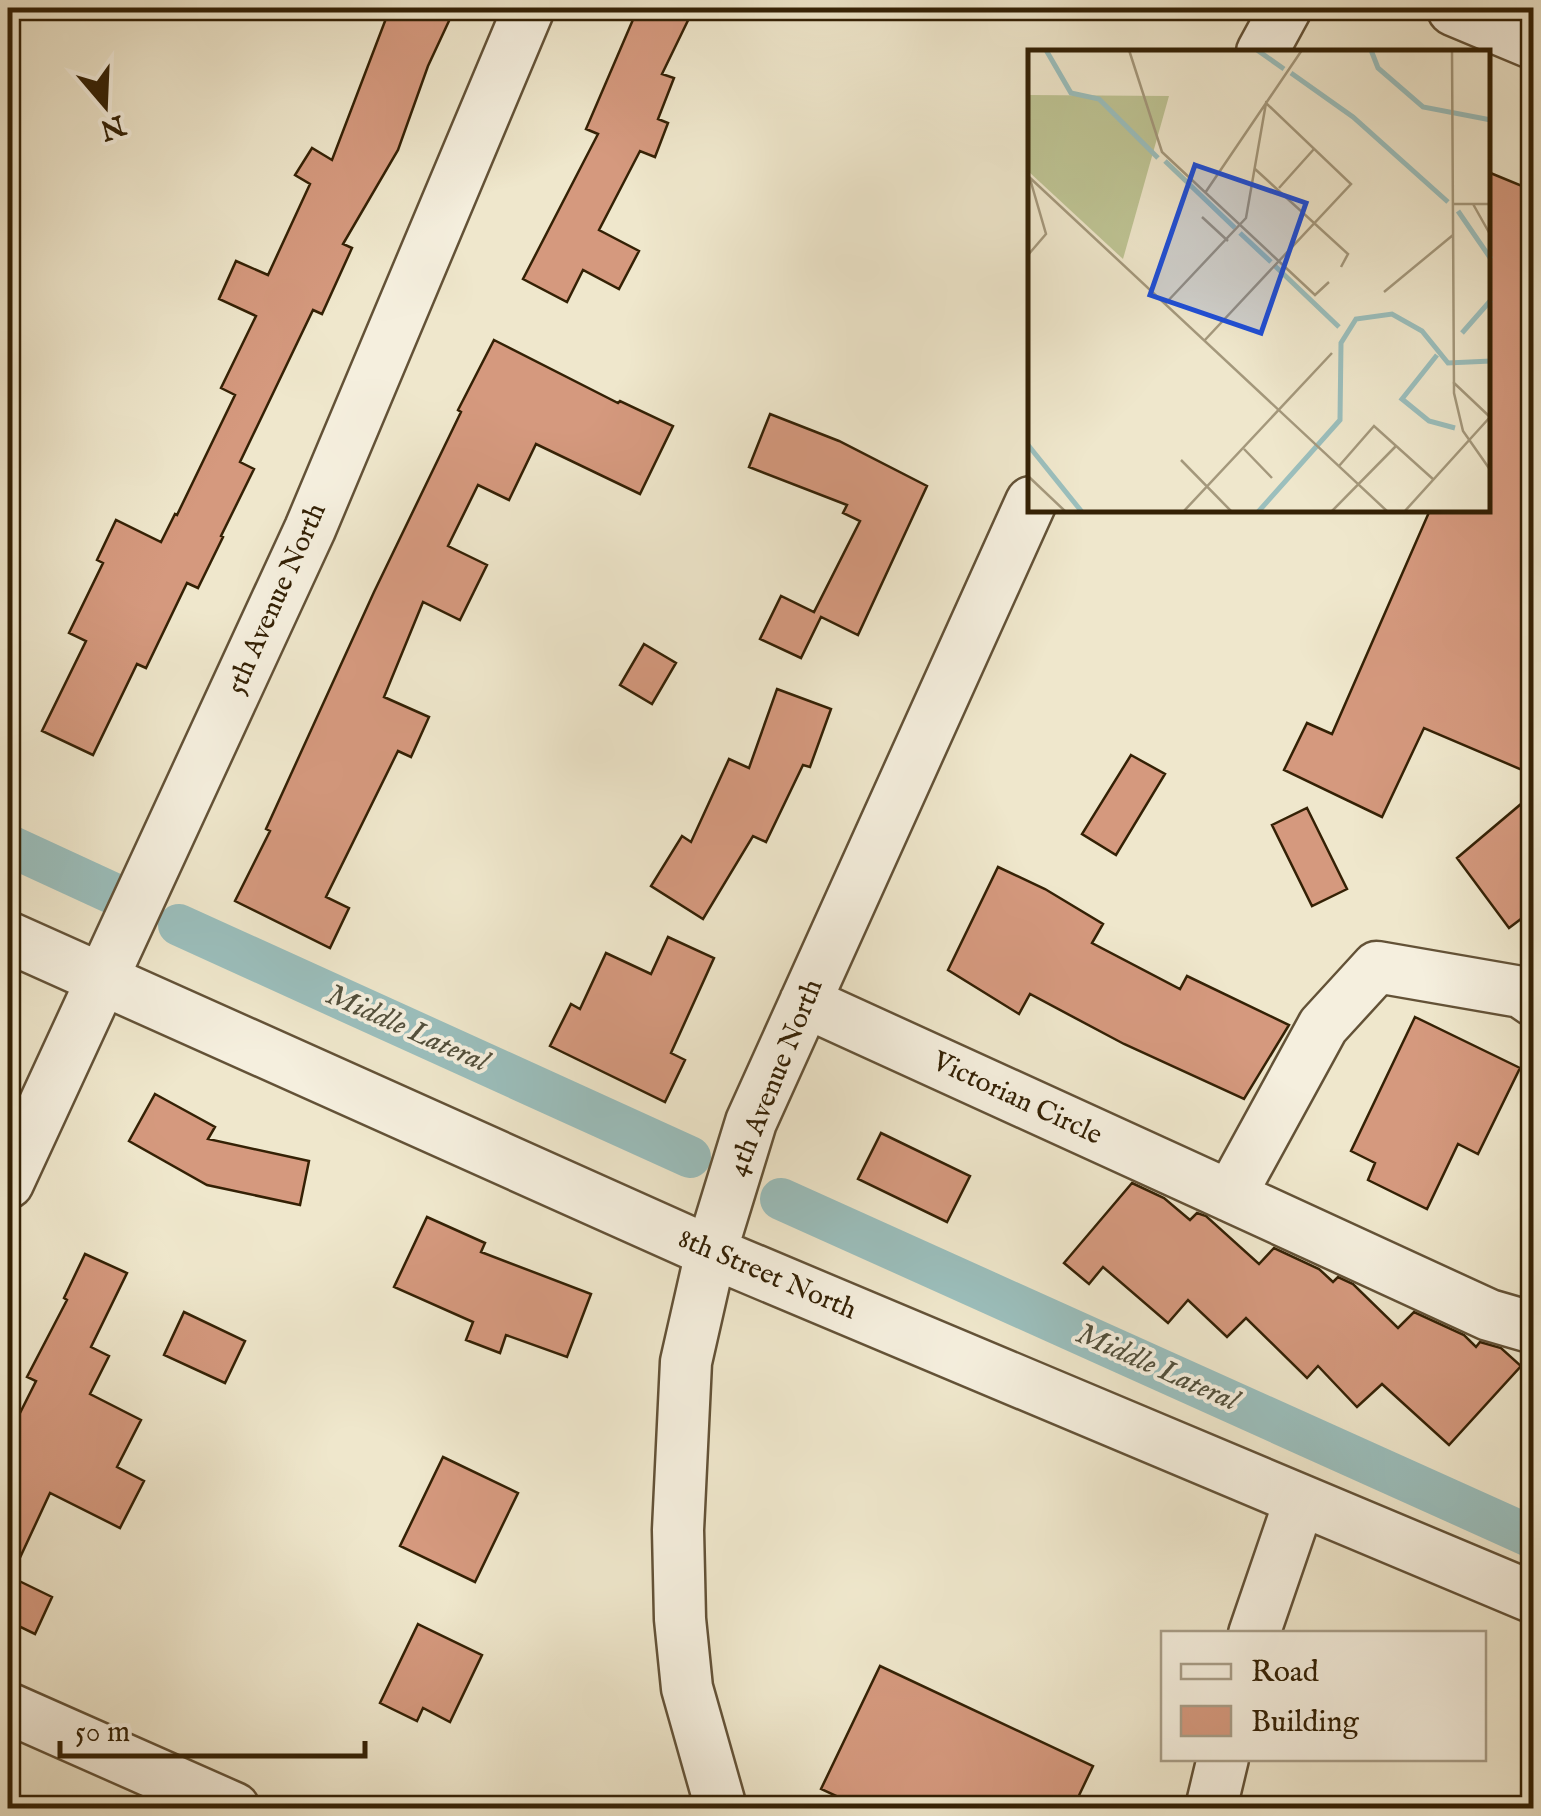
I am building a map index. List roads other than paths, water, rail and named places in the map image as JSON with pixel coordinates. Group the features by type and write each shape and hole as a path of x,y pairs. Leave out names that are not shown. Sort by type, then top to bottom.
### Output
{"street":[{"name":"5th Avenue North","path":"8,1183 310,529 529,8"},
{"path":"1263,50 1286,8"},
{"path":"1456,8 1534,40"},
{"name":"4th Avenue North","path":"721,1808 687,1688 680,1620 678,1530 686,1362 712,1252 751,1122 1028,509"},
{"name":"8th Street North","path":"8,936 712,1252 1534,1598"},
{"path":"1230,1196 1323,1026 1377,968 1521,992 1534,1001"},
{"name":"Victorian Circle","path":"805,1002 1489,1315 1534,1328"},
{"path":"1255,1631 1300,1500"},
{"path":"8,1708 234,1808"},
{"path":"1211,1808 1223,1761"}],"waterway":[{"name":"Middle Lateral","path":"8,845 112,893"},
{"name":"Middle Lateral","path":"179,925 690,1157"},
{"name":"Middle Lateral","path":"781,1199 1534,1538"}]}
